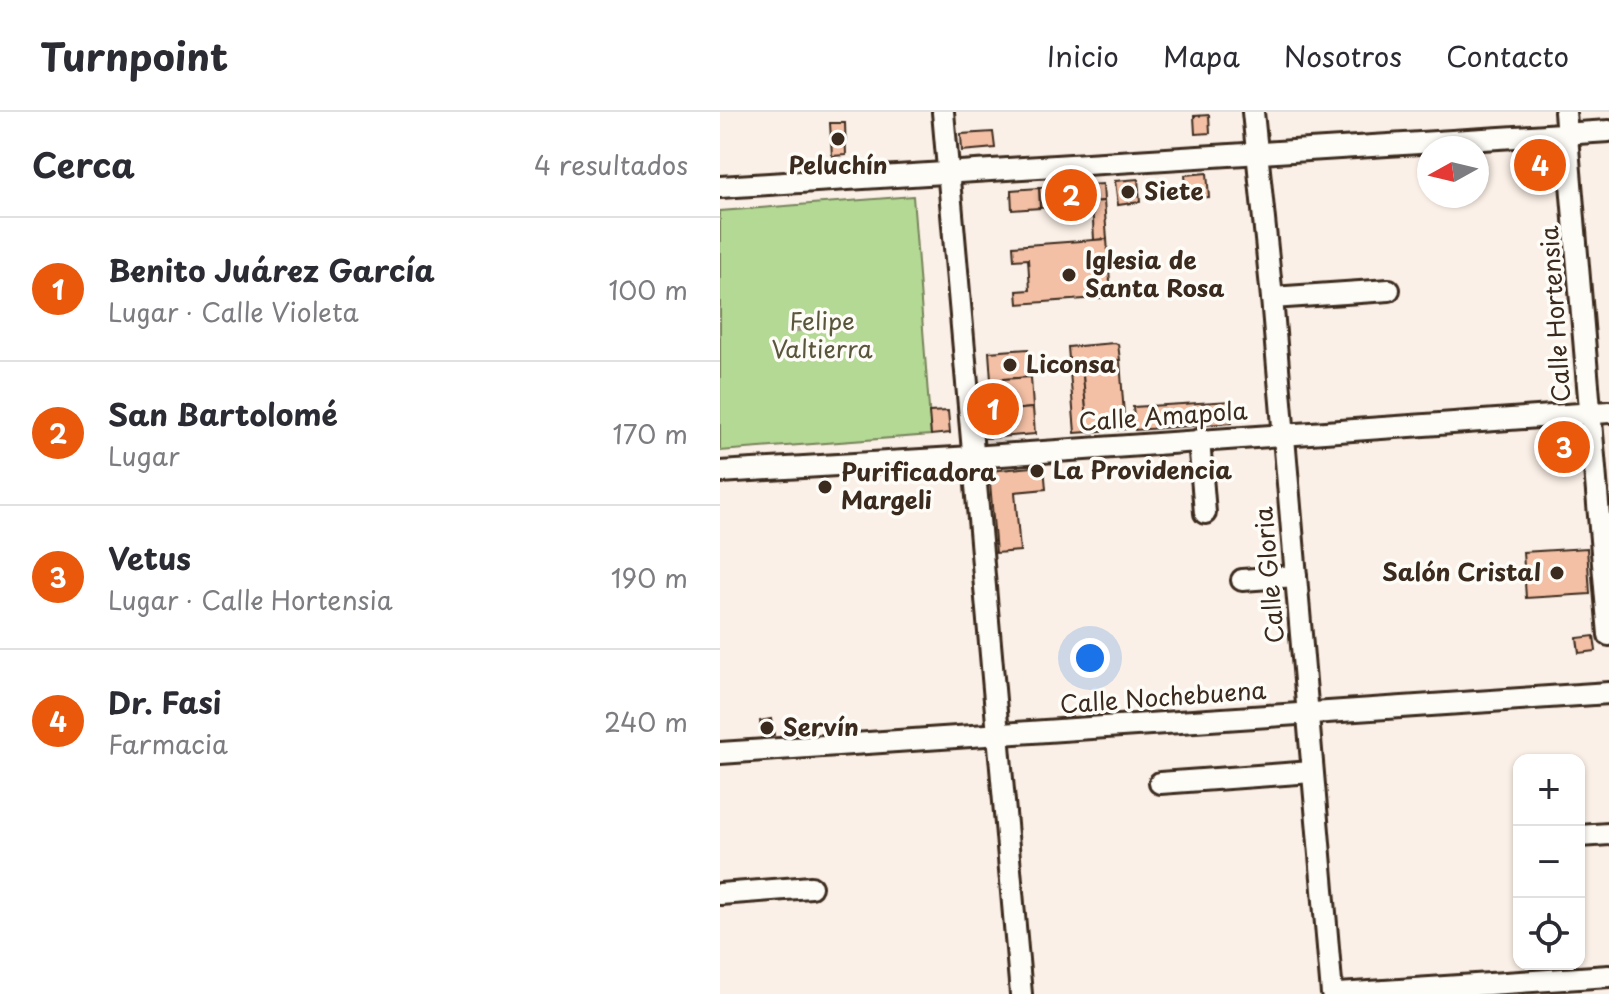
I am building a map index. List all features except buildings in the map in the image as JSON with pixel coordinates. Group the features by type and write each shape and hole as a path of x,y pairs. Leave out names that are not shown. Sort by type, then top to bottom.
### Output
{"street":[{"path":"943,112 1021,994"},
{"name":"Calle Gloria","path":"1253,112 1332,994"},
{"name":"Calle Hortensia","path":"1565,112 1599,413 1609,635"},
{"path":"720,187 1609,131"},
{"path":"1272,298 1389,290"},
{"name":"Calle Amapola","path":"720,472 1599,413"},
{"path":"1199,440 1205,513"},
{"path":"1242,580 1296,576"},
{"name":"Calle Nochebuena","path":"720,753 1609,693"},
{"path":"1160,783 1312,772"},
{"path":"1585,836 1609,834"},
{"path":"720,894 811,887"},
{"path":"1339,994 1530,972 1609,976"}],"green space":[{"name":"Felipe Valtierra","path":"913,196 931,435 720,451 720,211"}],"place":[{"name":"Peluchín","path":"838,139"},
{"name":"Dr. Fasi","path":"1540,165"},
{"name":"Siete","path":"1128,192"},
{"name":"San Bartolomé","path":"1071,195"},
{"name":"Iglesia de Santa Rosa","path":"1069,275"},
{"name":"Liconsa","path":"1010,365"},
{"name":"Benito Juárez García","path":"993,409"},
{"name":"Vetus","path":"1564,447"},
{"name":"La Providencia","path":"1037,471"},
{"name":"Purificadora Margeli","path":"825,487"},
{"name":"Salón Cristal","path":"1557,573"},
{"name":"Servín","path":"767,728"}]}
